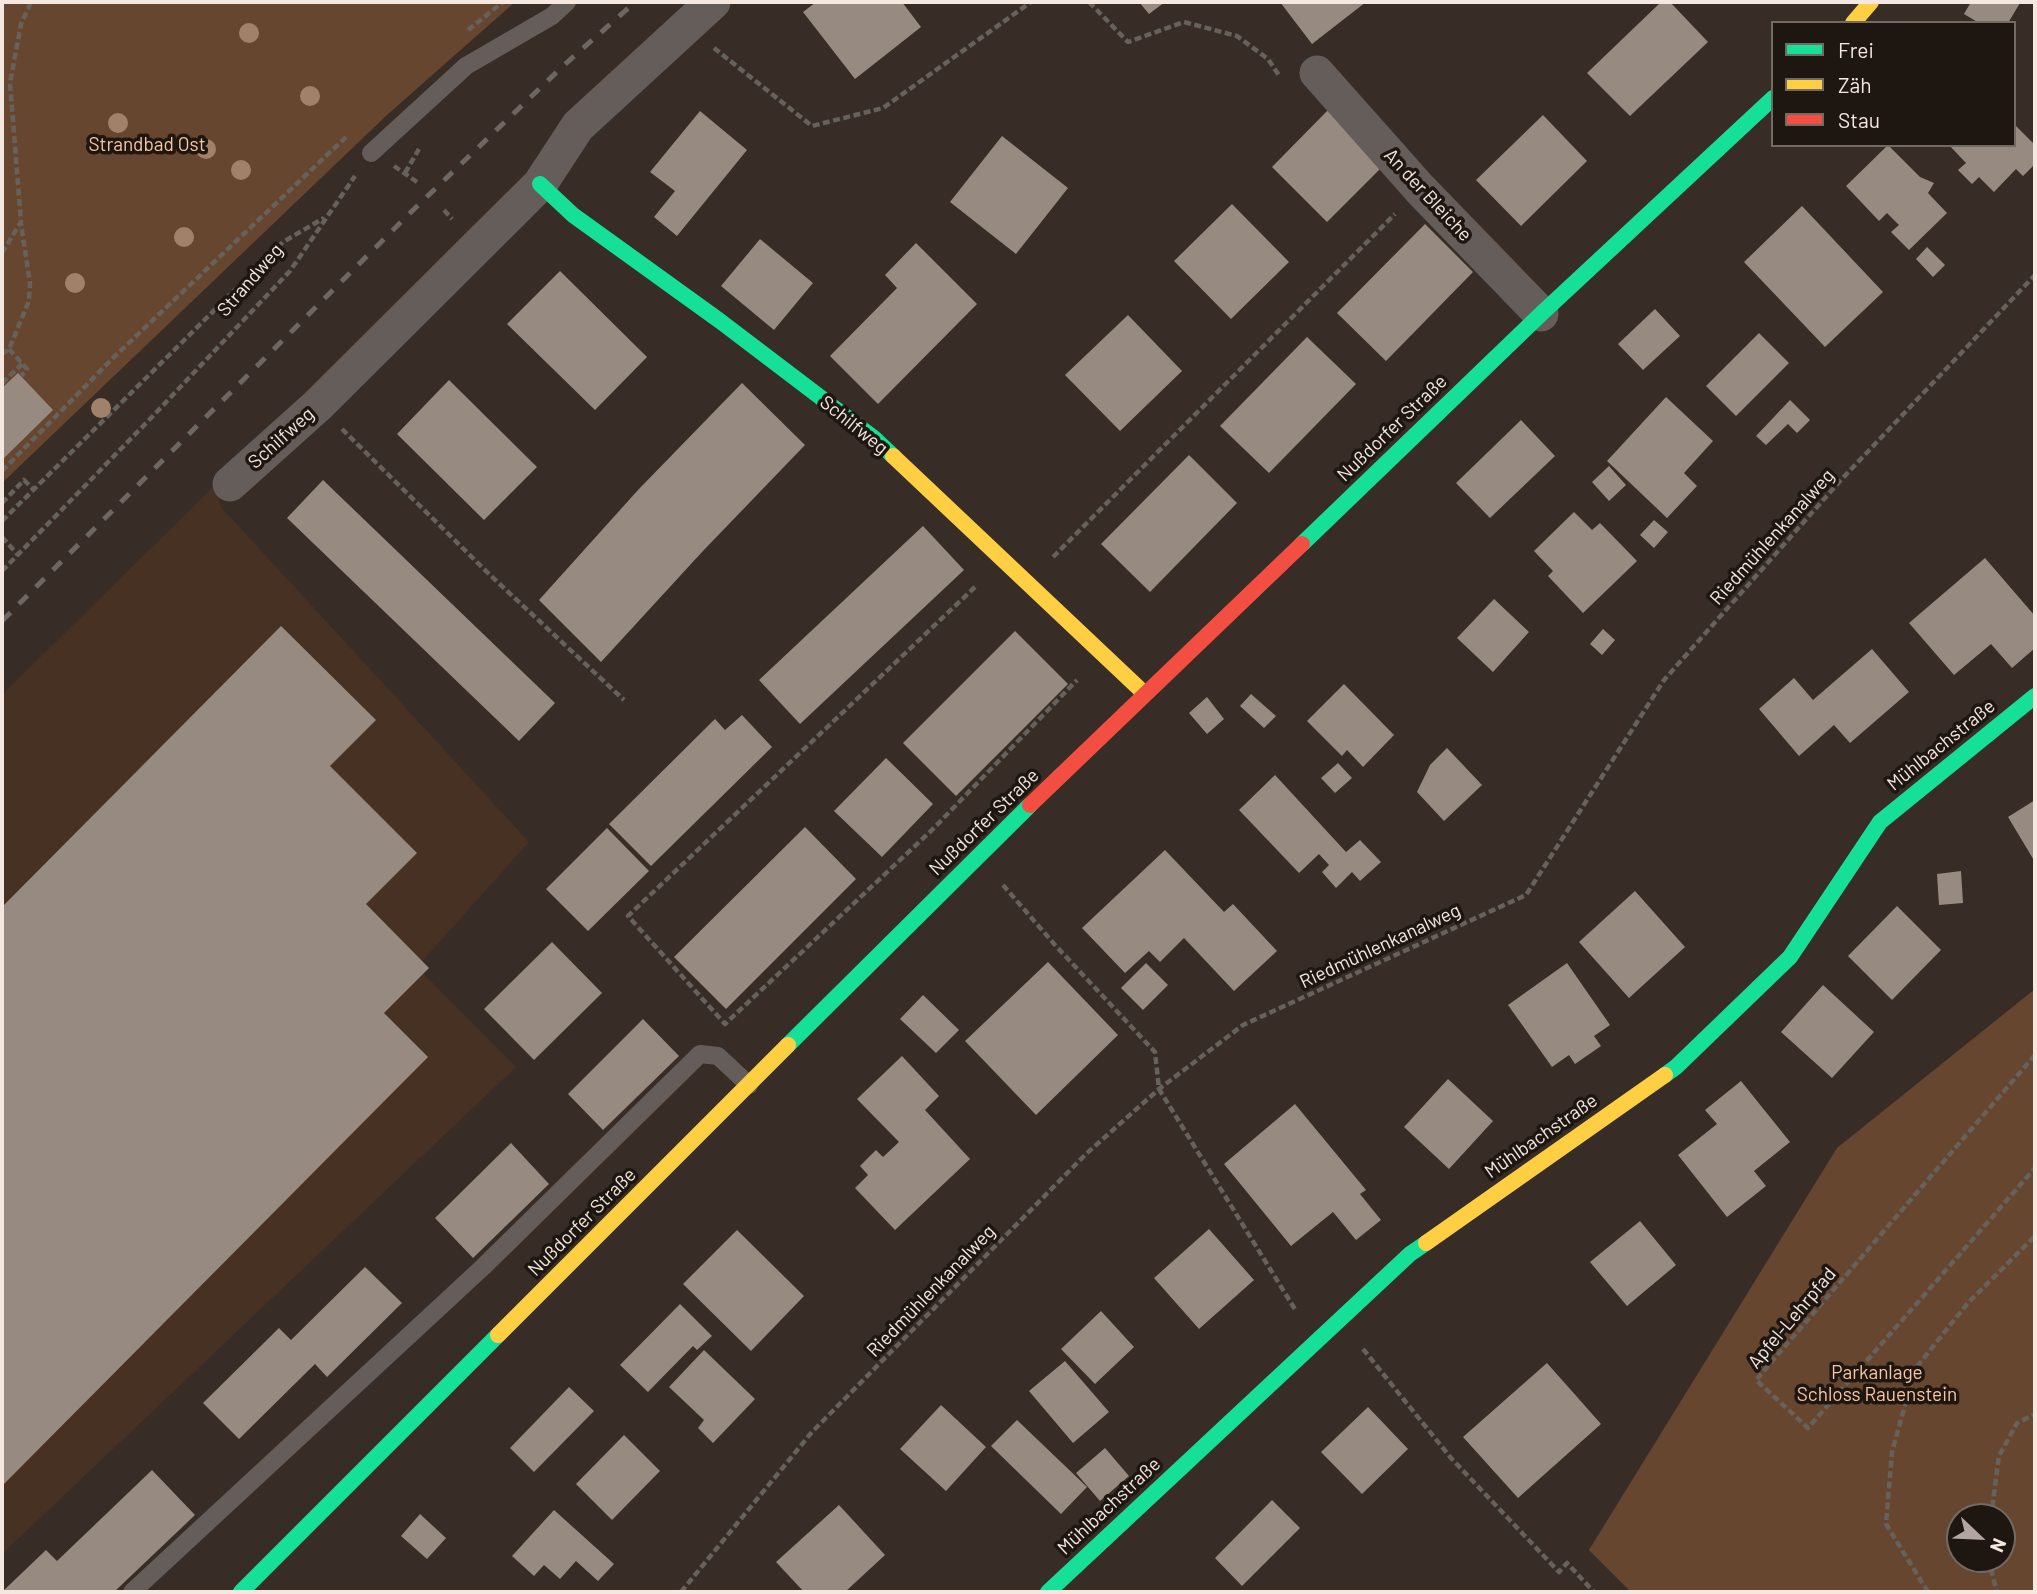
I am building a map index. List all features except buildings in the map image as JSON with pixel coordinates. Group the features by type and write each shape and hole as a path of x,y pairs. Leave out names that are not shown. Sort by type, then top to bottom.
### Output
{"street":[{"name":"Schilfweg","path":"230,484 318,405 540,184 578,126 713,2"},
{"path":"1855,21 1871,2"},
{"name":"An der Bleiche","path":"1317,73 1420,188 1542,314"},
{"name":"Nußdorfer Straße","path":"241,1592 976,858 1542,314 1771,100"},
{"name":"Schilfweg","path":"540,184 573,215 720,321 874,438 1145,694"},
{"name":"Mühlbachstraße","path":"1048,1592 1410,1254 1676,1067 1790,957 1880,822 2035,696"}],"lane":[{"path":"372,153 466,66 552,16 566,2"},
{"path":"132,1592 483,1267 700,1055 718,1056 749,1085"}],"path":[{"path":"2,354 9,349 29,301 30,283 21,222 10,83 21,24 31,2"},
{"path":"460,36 503,2"},
{"path":"687,25 812,126 883,108 1031,2"},
{"path":"1089,2 1128,42 1184,22 1237,36 1268,59 1283,81"},
{"path":"2,471 115,356 346,137"},
{"name":"Strandweg","path":"2,571 290,271 372,153"},
{"path":"405,173 416,182"},
{"path":"1027,583 1420,188"},
{"path":"444,210 452,219"},
{"path":"2,521 283,242 325,217"},
{"path":"2,253 21,222"},
{"name":"Riedmühlenkanalweg","path":"681,1592 813,1432 1086,1154 1159,1089 1243,1025 1526,895 1664,680 1840,481 2035,275"},
{"path":"9,349 27,369 21,376"},
{"path":"2,383 22,364"},
{"path":"318,405 490,575 624,700"},
{"path":"2,503 24,480 33,489"},
{"path":"2,537 18,555"},
{"path":"1003,561 628,916 725,1024 932,830 1102,654"},
{"path":"998,880 1155,1052 1159,1089 1285,1294"},
{"name":"Apfel-Lehrpfad","path":"2035,1055 1756,1380 1808,1427 2035,1168"},
{"path":"1928,1592 1886,1524 1892,1452 1915,1369 1968,1304 2035,1236"},
{"path":"1340,1322 1451,1458 1559,1572 1567,1563 1594,1592"},
{"path":"1993,1503 1999,1456 2017,1423 2035,1414"},
{"path":"1992,1573 1997,1592"}],"shaded area":[{"path":"215,485 221,507 529,842 417,967 516,1067 2,1554 2,695"}],"green space":[{"name":"Strandbad Ost","path":"2,2 515,2 387,115 2,483"},
{"name":"Parkanlage Schloss Rauenstein","path":"2035,989 2035,1592 1631,1592 1589,1550 1837,1148"}],"railway":[{"path":"2,621 410,213 562,67 635,2"}],"traffic: fast":[{"path":"1302,544 1541,314 1771,100"},
{"path":"540,184 573,215 720,321 874,438 893,456"},
{"path":"1665,1075 1790,957 1880,822 2035,696"},
{"path":"788,1045 1030,805"},
{"path":"1048,1592 1410,1254 1426,1243"},
{"path":"241,1592 498,1335"}],"traffic: slow":[{"path":"1855,21 1871,2"},
{"path":"893,456 1145,694"},
{"path":"498,1335 788,1045"},
{"path":"1426,1243 1665,1075"}],"traffic: jam":[{"path":"1030,805 1302,544"}]}
